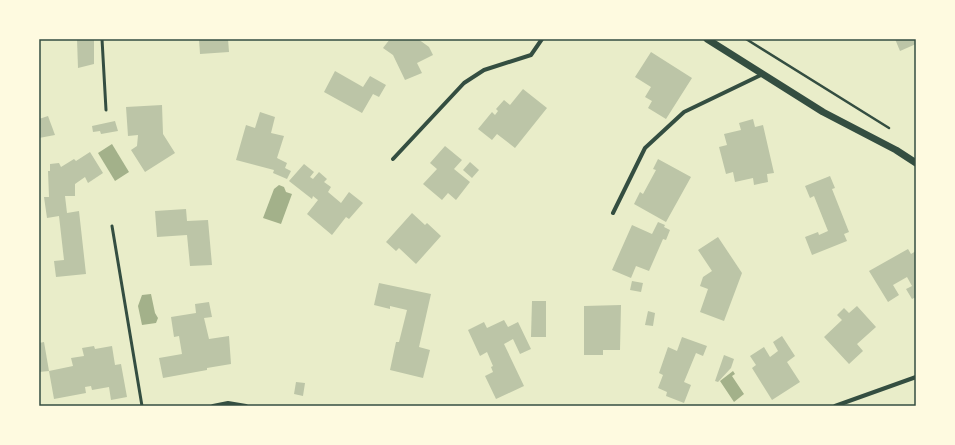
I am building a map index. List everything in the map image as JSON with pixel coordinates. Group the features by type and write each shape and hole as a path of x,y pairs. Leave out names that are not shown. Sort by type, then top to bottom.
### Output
{"street":[{"path":"393,159 464,83 484,70 531,55 542,39"},
{"path":"707,39 823,112 916,162"},
{"path":"612,213 645,148 684,112 763,74"},
{"path":"835,406 916,377"},
{"path":"212,406 228,403 246,406"}],"lane":[{"path":"102,39 106,110"},
{"path":"112,226 142,406"}],"path":[{"path":"746,39 890,128"}],"shaded area":[{"path":"112,144 129,172 115,181 98,153"},
{"path":"279,185 284,187 286,192 292,194 281,224 263,218 274,189"},
{"path":"151,294 155,313 158,318 156,323 142,325 138,306 142,295"},
{"path":"733,371 735,374 732,376 744,394 734,402 720,381"}],"building":[{"path":"77,39 94,39 94,64 78,68"},
{"path":"199,39 228,39 229,52 200,54"},
{"path":"390,39 418,39 429,47 433,55 417,63 422,73 405,80 393,55 383,48"},
{"path":"895,39 916,39 916,44 900,51"},
{"path":"651,52 692,78 666,119 648,108 652,101 645,97 651,87 635,77"},
{"path":"335,71 363,87 370,76 386,85 379,97 373,94 362,113 324,92"},
{"path":"523,89 547,108 515,148 497,134 492,140 478,129 492,112 495,115 498,111 496,109 504,100 510,105"},
{"path":"162,105 163,134 175,153 145,172 131,150 137,146 138,135 128,136 126,107"},
{"path":"260,112 275,117 271,133 284,136 277,158 287,163 285,168 291,171 287,179 273,173 274,170 236,160 246,125 255,128"},
{"path":"48,116 55,135 39,138 39,119"},
{"path":"753,119 755,127 763,125 774,173 767,174 768,182 754,185 753,178 735,182 733,172 726,174 719,147 727,145 724,134 741,130 739,123"},
{"path":"115,121 118,131 101,134 100,131 93,132 92,126"},
{"path":"445,146 462,160 454,169 470,182 456,200 448,193 442,200 423,184 437,169 430,163"},
{"path":"90,152 103,173 88,183 85,177 75,184 75,196 65,196 67,213 79,211 86,274 56,277 54,261 64,260 59,216 47,218 44,197 49,197 48,171 50,171 50,164 59,163 61,167 74,159 76,161"},
{"path":"658,159 691,177 666,222 634,204 640,192 643,194 656,170 653,169"},
{"path":"470,162 479,170 472,178 463,170"},
{"path":"304,164 314,172 310,177 313,179 319,172 327,179 324,182 331,187 328,192 341,203 349,192 363,203 349,219 346,217 332,235 307,214 318,200 313,196 312,199 289,181"},
{"path":"830,176 835,188 832,189 849,232 844,234 847,241 812,255 805,237 818,232 819,235 828,231 814,196 810,198 805,186"},
{"path":"186,209 187,221 208,220 212,265 190,266 187,235 157,237 155,211"},
{"path":"412,213 425,225 427,223 441,236 416,264 399,248 396,251 386,242"},
{"path":"658,222 665,225 664,227 670,230 666,240 663,239 649,271 636,266 631,278 612,270 632,225 652,234"},
{"path":"718,237 742,273 724,321 700,312 708,289 700,286 703,277 712,271 698,250"},
{"path":"908,249 911,254 916,251 916,297 912,299 906,289 912,286 907,277 893,285 899,295 888,302 869,271"},
{"path":"632,281 643,283 641,292 630,290"},
{"path":"379,283 431,294 419,347 430,350 423,378 390,370 396,342 399,342 407,310 390,306 390,309 374,305"},
{"path":"532,301 546,301 546,337 531,337"},
{"path":"209,302 212,317 204,318 209,339 229,336 231,364 163,378 159,358 182,354 179,336 174,337 171,317 196,313 195,304"},
{"path":"621,305 620,350 603,350 603,355 584,355 584,306"},
{"path":"857,306 876,327 857,344 863,351 849,364 824,337 842,320 837,315 844,308 849,313"},
{"path":"648,311 655,313 653,326 645,325"},
{"path":"504,320 508,327 518,322 531,349 520,354 513,339 504,344 524,386 496,399 485,376 493,372 491,367 493,366 487,352 480,356 468,330 484,322 487,328"},
{"path":"782,336 795,356 787,362 800,382 772,400 752,368 756,365 750,356 764,347 770,357 778,351 773,342"},
{"path":"682,337 707,346 703,356 696,353 684,382 691,385 684,403 666,396 667,392 658,388 663,375 659,373 668,347 677,351"},
{"path":"44,342 49,371 39,372 39,343"},
{"path":"94,346 95,349 112,346 115,365 121,364 127,397 111,400 109,387 92,390 91,386 85,387 86,393 54,399 49,371 73,366 71,358 84,356 82,348"},
{"path":"724,355 734,359 731,368 718,382 715,381"},
{"path":"296,382 305,383 303,396 294,394"}]}
